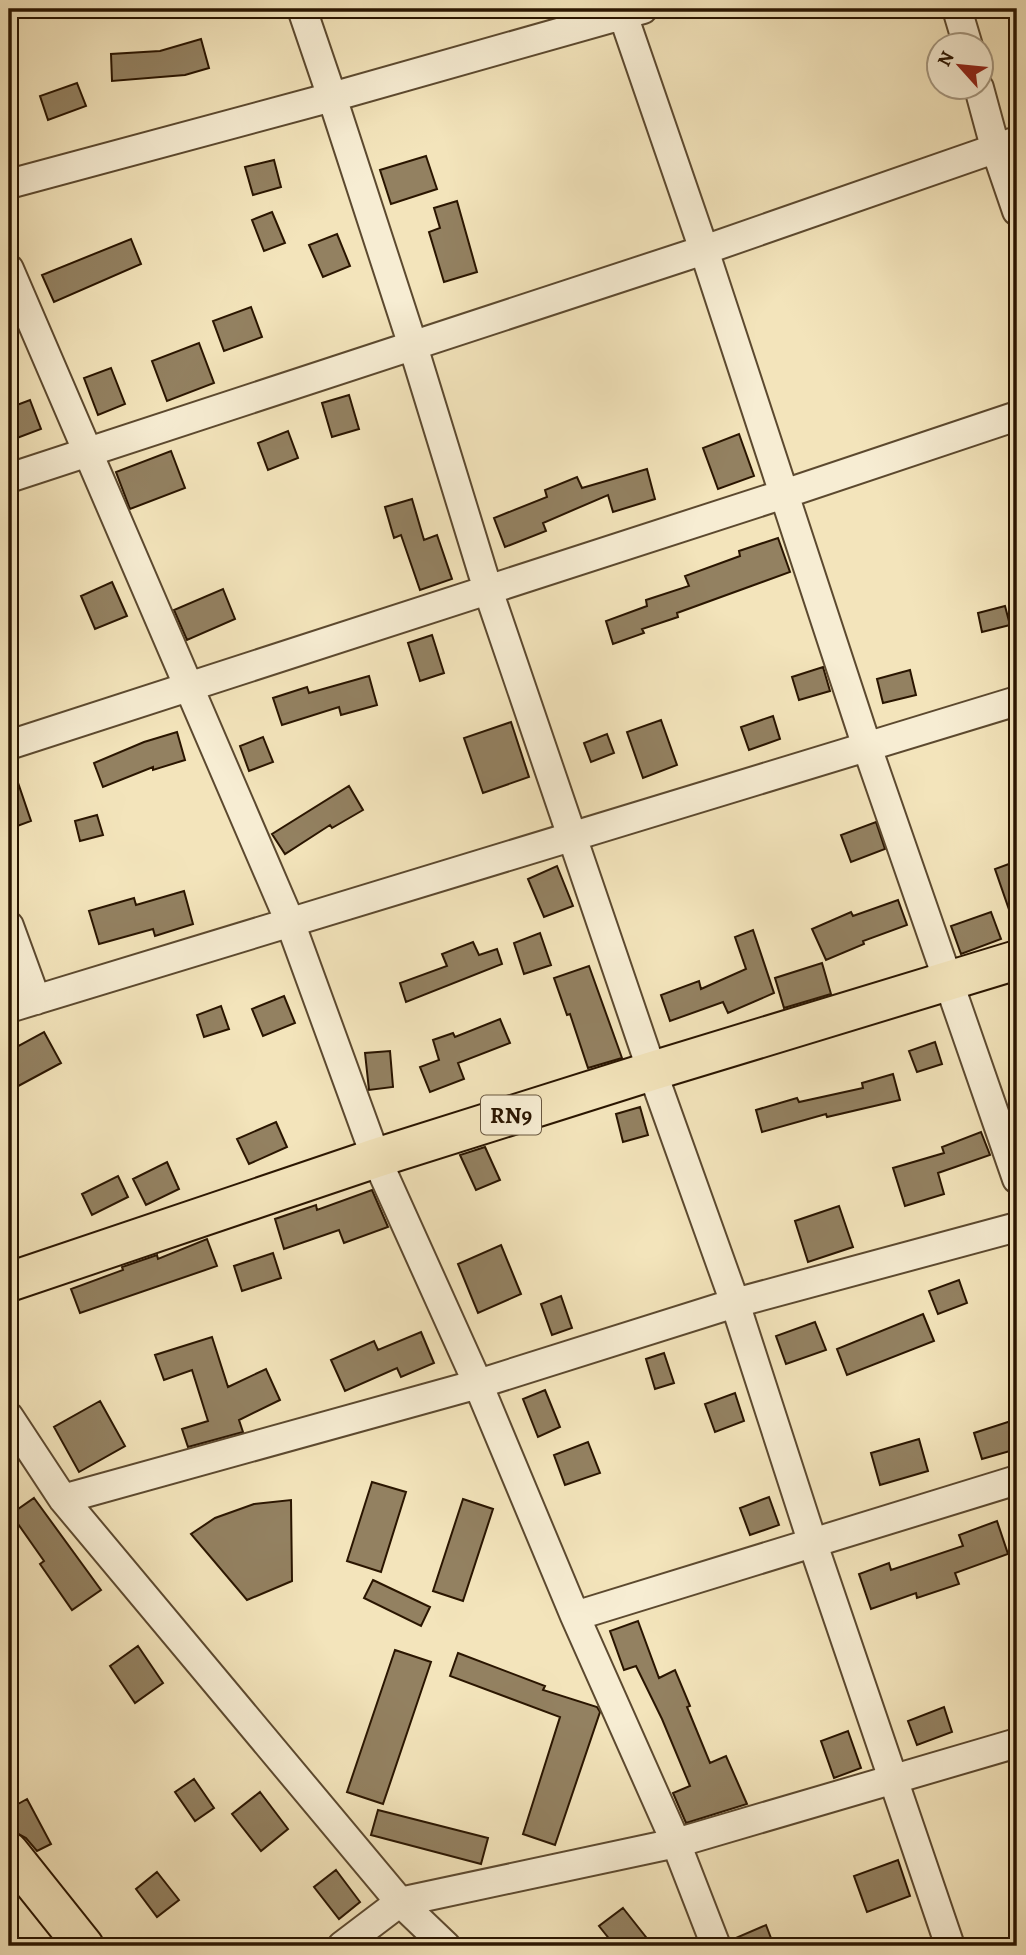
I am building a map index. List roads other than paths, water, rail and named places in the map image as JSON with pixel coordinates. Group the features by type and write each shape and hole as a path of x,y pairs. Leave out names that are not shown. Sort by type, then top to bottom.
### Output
{"main road":[{"name":"RN9","path":"9,1282 376,1158 1017,960"},
{"path":"9,1852 84,1946"}],"street":[{"path":"302,9 413,346 488,590 652,1071 735,1303 813,1544 950,1946"},
{"path":"957,9 964,32"},
{"path":"9,184 332,97 629,11 704,250 867,747 1017,1179"},
{"path":"986,102 1006,144 1017,211"},
{"path":"9,478 704,250 1006,144"},
{"path":"9,269 290,922 376,1158 478,1384 575,1616 676,1843 716,1946"},
{"path":"9,745 1017,416"},
{"path":"9,1008 1017,701"},
{"path":"9,926 36,1000"},
{"path":"63,1499 478,1384 735,1303 1017,1227"},
{"path":"9,1417 63,1499 400,1902 446,1946"},
{"path":"575,1616 1017,1480"},
{"path":"342,1946 400,1902 676,1843 1017,1743"}]}
